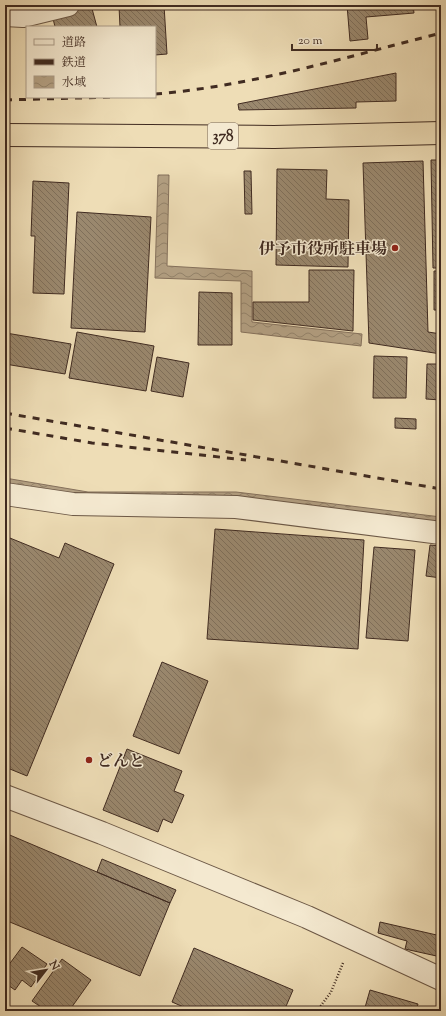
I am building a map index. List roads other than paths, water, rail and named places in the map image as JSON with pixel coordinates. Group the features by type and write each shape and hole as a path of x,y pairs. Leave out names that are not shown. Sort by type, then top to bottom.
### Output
{"highway":[{"name":"378","path":"5,135 274,137 441,133"}],"street":[{"path":"5,15 23,16 68,5"},
{"path":"5,494 73,504 236,508 441,533"},
{"path":"5,796 124,842 307,917 441,979"}],"water":[{"path":"158,175 169,175 167,266 252,271 252,322 362,334 361,346 241,332 241,281 155,278"},
{"path":"5,478 88,492 236,492 441,517 441,530 5,492"}],"railway":[{"path":"156,94 192,90 264,78 441,33"},
{"path":"5,100 78,98"},
{"path":"5,413 441,489"},
{"path":"5,428 92,443 246,460"}],"place":[{"name":"伊予市役所駐車場","path":"395,248"},
{"name":"どんと","path":"89,760"}]}
